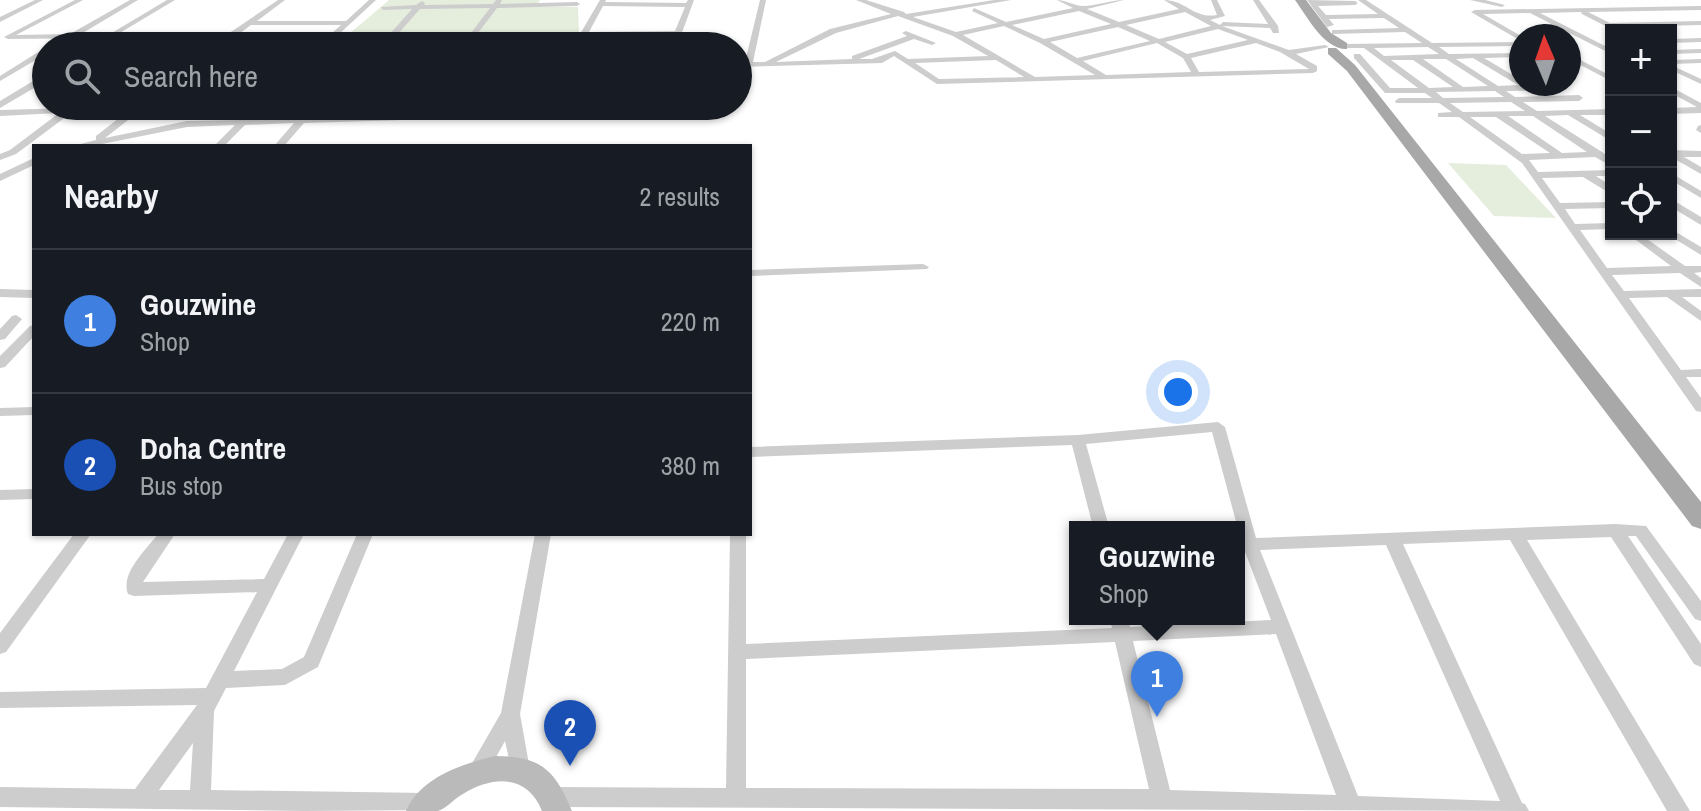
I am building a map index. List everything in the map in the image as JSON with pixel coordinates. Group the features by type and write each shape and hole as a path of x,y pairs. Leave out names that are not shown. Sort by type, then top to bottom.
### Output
{"main road":[{"path":"1300,0 1342,47 1701,520"},
{"path":"424,807 442,789 477,772 520,770 540,780 555,804"}],"street":[{"path":"0,20 40,0"},
{"path":"4,39 80,0"},
{"path":"78,32 135,0"},
{"path":"117,32 172,0"},
{"path":"236,32 282,0"},
{"path":"337,32 373,0"},
{"path":"396,32 425,0"},
{"path":"752,50 763,0"},
{"path":"859,0 956,34 1033,79"},
{"path":"933,0 957,7"},
{"path":"767,64 833,31 905,14 1000,0"},
{"path":"1060,0 1123,23 1158,40 1186,57 1197,76"},
{"path":"956,34 1121,0"},
{"path":"752,64 874,61 893,53 937,82 1315,70 1288,53 1216,25 1167,0"},
{"path":"1205,19 1221,16 1214,0"},
{"path":"1256,0 1288,53"},
{"path":"1461,0 1523,9 1605,51"},
{"path":"1676,0 1699,9"},
{"path":"1523,9 1538,1 1579,10 1607,24"},
{"path":"585,32 602,2 690,2 679,32"},
{"path":"1312,2 1358,2 1385,16 1605,157"},
{"path":"1312,2 1342,47 1382,57 1522,159 1607,272 1701,408"},
{"path":"1475,12 1474,8 1480,2"},
{"path":"476,32 497,3"},
{"path":"383,8 497,3 577,4"},
{"path":"1523,9 1605,53"},
{"path":"1475,12 1699,9"},
{"path":"974,10 1043,41 1104,77"},
{"path":"1043,41 1186,10"},
{"path":"1475,12 1509,33"},
{"path":"1324,17 1385,16"},
{"path":"249,23 347,23"},
{"path":"1655,24 1701,23"},
{"path":"1077,60 1216,25 1274,26"},
{"path":"1342,47 1406,30"},
{"path":"904,32 932,43"},
{"path":"847,62 914,36"},
{"path":"4,39 32,38"},
{"path":"1677,41 1689,40 1701,46"},
{"path":"1186,57 1256,41"},
{"path":"1288,53 1342,47 1509,42"},
{"path":"1582,43 1605,42"},
{"path":"1677,51 1701,46"},
{"path":"1509,57 1357,56 1386,90 1509,88"},
{"path":"1475,56 1509,77"},
{"path":"909,61 1000,58"},
{"path":"1416,58 1461,90"},
{"path":"0,79 32,60"},
{"path":"1677,63 1701,61"},
{"path":"1581,63 1605,76"},
{"path":"1677,68 1701,83"},
{"path":"1677,86 1701,83"},
{"path":"2,103 32,85"},
{"path":"1677,90 1701,105"},
{"path":"1576,96 1605,112"},
{"path":"1399,101 1579,98"},
{"path":"1677,110 1701,105"},
{"path":"0,113 32,112"},
{"path":"1569,113 1605,134"},
{"path":"1498,114 1559,155"},
{"path":"1441,115 1605,114"},
{"path":"0,157 13,152 55,120"},
{"path":"95,141 122,120"},
{"path":"85,144 177,125 302,120"},
{"path":"281,144 302,120"},
{"path":"221,144 243,121"},
{"path":"1677,154 1701,154"},
{"path":"1522,159 1559,155 1605,158"},
{"path":"1677,156 1701,171 1677,173"},
{"path":"1522,159 1605,158"},
{"path":"0,178 32,162"},
{"path":"1536,175 1605,173"},
{"path":"1585,174 1605,187"},
{"path":"1677,178 1701,195"},
{"path":"1677,203 1701,203"},
{"path":"1594,205 1605,213"},
{"path":"1558,206 1605,205"},
{"path":"1677,207 1701,222"},
{"path":"1574,227 1605,226"},
{"path":"1677,236 1701,252"},
{"path":"1641,240 1701,283"},
{"path":"752,273 923,267"},
{"path":"1607,272 1701,269"},
{"path":"0,293 32,294"},
{"path":"1621,295 1701,293"},
{"path":"1670,294 1701,317"},
{"path":"0,336 16,319"},
{"path":"0,364 6,350 32,330"},
{"path":"1684,373 1701,373"},
{"path":"0,412 32,411"},
{"path":"752,452 1078,440 1218,427 1244,521"},
{"path":"1078,440 1099,521"},
{"path":"0,495 32,494"},
{"path":"1245,526 1280,627 1351,806"},
{"path":"1615,530 1701,659"},
{"path":"1250,544 1640,530 1701,614"},
{"path":"0,647 82,536"},
{"path":"166,536 135,578 134,589 269,585"},
{"path":"141,798 211,696 295,536"},
{"path":"0,700 211,696 285,677 311,662 364,536"},
{"path":"477,772 510,714 543,536"},
{"path":"736,798 738,536"},
{"path":"1516,536 1679,811"},
{"path":"555,804 736,798 1517,811 1392,539"},
{"path":"739,652 1121,626 1280,627"},
{"path":"1121,626 1164,805"},
{"path":"200,799 211,696"},
{"path":"510,714 520,770"},
{"path":"0,797 200,799 424,807"}],"green space":[{"path":"389,0 540,0 536,7 578,7 579,32 351,32"},
{"path":"1448,163 1506,165 1556,218 1494,216"}],"place":[{"name":"Gouzwine","path":"1157,717"},
{"name":"Doha Centre","path":"570,766"}]}
